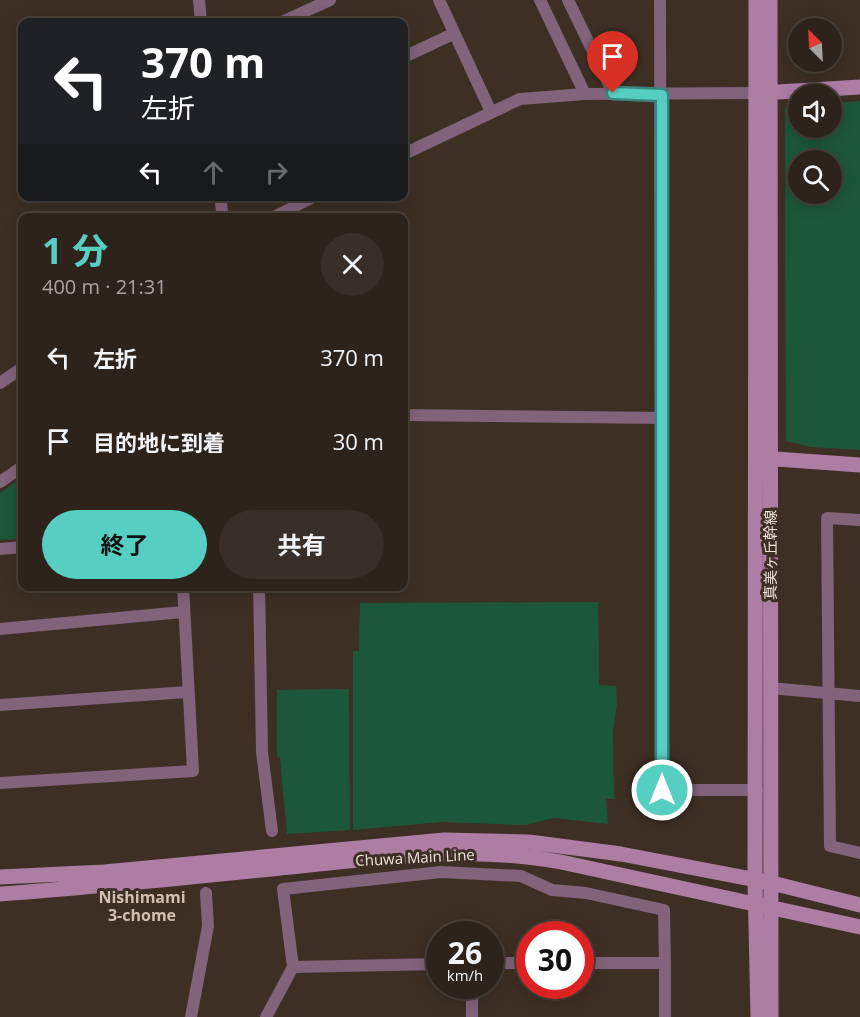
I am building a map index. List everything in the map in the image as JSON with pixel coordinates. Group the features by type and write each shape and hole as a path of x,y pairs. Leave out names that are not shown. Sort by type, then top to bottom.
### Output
{"street":[{"path":"199,0 201,18"},
{"path":"291,18 330,0"},
{"path":"439,0 491,112"},
{"path":"540,0 585,94"},
{"path":"567,0 613,93"},
{"path":"660,0 663,418 662,790 757,790"},
{"path":"756,0 763,93"},
{"path":"763,93 770,0"},
{"path":"408,55 453,34"},
{"path":"408,152 520,99 613,93 662,95 763,93 860,87"},
{"name":"真美ヶ丘幹線","path":"763,93 763,458 756,880 764,906 771,1017"},
{"path":"282,213 305,201"},
{"path":"0,383 18,371"},
{"path":"408,415 663,418"},
{"path":"763,458 860,465"},
{"name":"真美ヶ丘幹線","path":"758,1017 764,906 771,883 770,688 763,458"},
{"path":"0,482 18,470"},
{"path":"860,520 827,518 830,846 860,853"},
{"path":"0,549 18,547"},
{"path":"0,783 193,771 183,591"},
{"path":"259,591 262,752 272,831"},
{"path":"0,629 183,612"},
{"path":"770,688 860,696"},
{"path":"0,705 187,692"},
{"name":"Chuwa Main Line","path":"0,877 104,872 444,840 529,842 621,854 771,883 860,905"},
{"name":"Chuwa Main Line","path":"0,894 152,882 446,853 536,857 860,927"},
{"path":"266,1017 293,967 283,889 441,872 521,876 552,890 586,893 664,910 665,1017"},
{"path":"191,1017 208,926 206,893"},
{"path":"594,963 665,963"},
{"path":"293,967 426,964"},
{"path":"472,999 472,1017"}],"green space":[{"path":"860,101 860,450 810,447 786,441 785,108 788,108 788,138 842,138 842,102"},
{"path":"18,480 18,539 0,540 0,493"},
{"path":"598,602 599,685 616,686 617,704 613,731 614,799 606,799 608,824 554,818 525,825 441,822 353,830 353,651 359,651 360,603"},
{"path":"349,689 350,830 287,834 280,758 277,757 277,690"}],"district":[{"name":"Nishimami 3-chome","path":"142,906"}],"route":[{"path":"613,93 662,95 662,790"}]}
